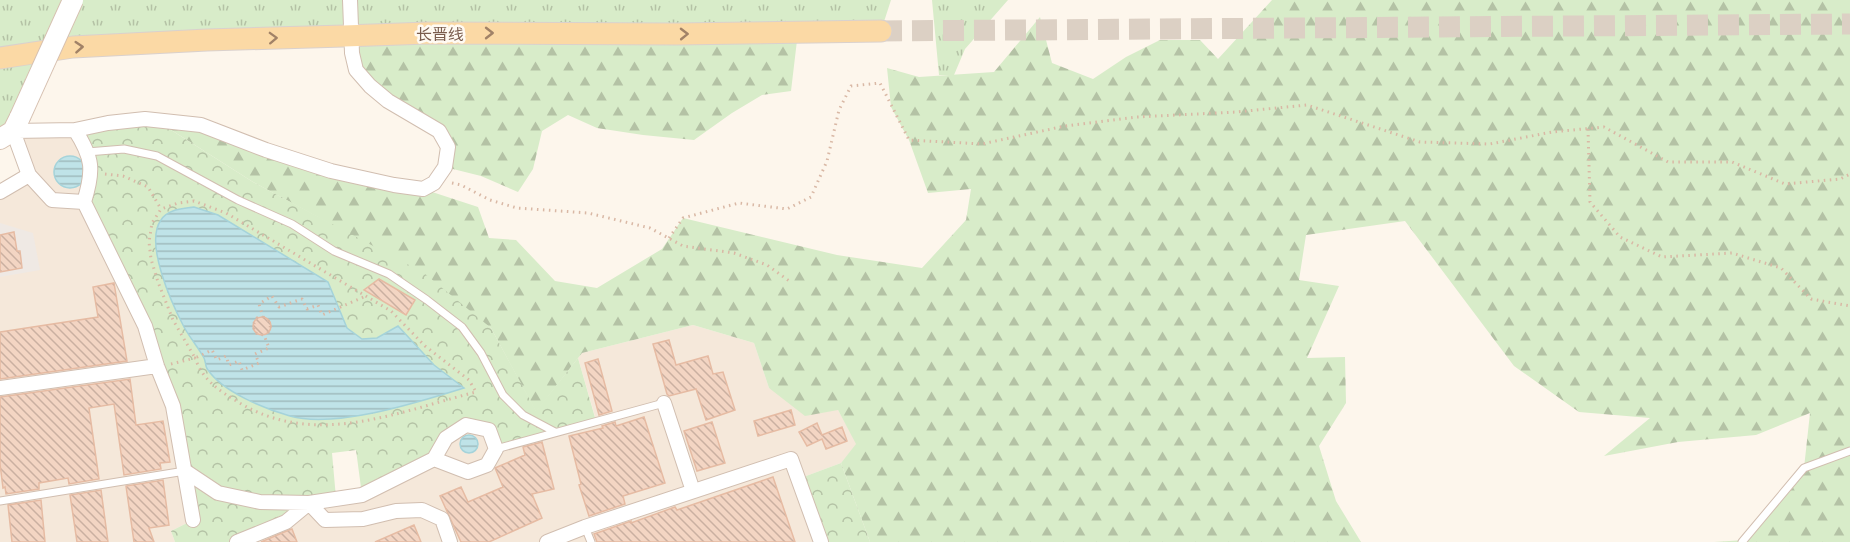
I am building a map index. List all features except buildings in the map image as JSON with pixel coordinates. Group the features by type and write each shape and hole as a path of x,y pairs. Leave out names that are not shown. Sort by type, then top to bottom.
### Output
{"main road":[{"path":"11,129 73,0"},
{"name":"长晋线","path":"0,58 73,47 428,33 676,34 882,31"}],"street":[{"path":"84,202 52,200 29,175 11,129 75,130 108,123 146,119 201,125 266,150 341,173 394,186 423,189 435,181 445,166 448,147 439,131 388,101 356,70 352,53 350,0"},
{"path":"75,130 87,152 92,172 84,202 145,326 157,366 173,406 193,520"},
{"path":"0,192 29,175"},
{"path":"0,388 157,366"},
{"path":"664,403 693,491"},
{"path":"184,471 218,493 260,502 309,503 362,495 434,459 446,438 466,424 489,430 496,449 487,465 468,472 434,459"},
{"path":"547,542 585,527 791,459 821,542"},
{"path":"237,542 286,522 309,503"},
{"path":"309,503 325,520 363,519 396,511 422,510 442,519 450,542"}],"lane":[{"path":"87,152 124,149 157,156 238,200 291,224 334,251 389,274 462,327 481,353 503,395 523,414 555,432"},
{"path":"496,449 664,403"},
{"path":"1742,542 1804,468 1850,451"},
{"path":"0,501 184,471"},
{"path":"585,527 591,542"}],"path":[{"path":"669,238 683,218 739,203 787,209 811,197 827,161 839,110 851,86 880,83 909,140 982,144 1065,126 1307,105 1420,142 1490,144 1552,132 1604,127 1668,162 1732,162 1785,184 1840,179 1850,174"},
{"path":"1588,129 1590,201 1620,237 1662,257 1732,253 1781,268 1811,299 1850,306"},
{"path":"92,172 123,176 148,187 161,208"},
{"path":"435,181 462,184 490,200 517,208 588,213 650,228 683,246 734,253 767,265 792,283"},
{"path":"194,201 211,206 366,296 391,311 425,346 469,380 476,392 359,422 328,426 296,424 269,418 219,390 200,372 195,358 173,320 151,259 149,242 152,223 161,208 178,202 194,201"},
{"path":"263,317 255,320 253,328 257,334 264,335 269,332 271,326 269,320 263,317 259,304 272,297 279,307 302,299 307,309 318,305 322,315 366,296"},
{"path":"157,366 187,361 212,350 217,360 226,356 229,365 239,361 242,370 259,363 255,354 269,348 264,335"}],"shaded area":[{"path":"75,130 157,366 193,520 171,531 175,542 0,542 0,192 29,175 13,131"},
{"path":"0,223 33,233 40,270 0,277"},
{"path":"693,325 754,343 769,388 838,410 857,444 841,463 798,479 821,542 237,542 309,503 362,495 466,425 596,420 578,358 582,353"}],"green space":[{"path":"0,0 346,0 344,36 48,51 0,139"},
{"path":"350,0 891,0 881,31 351,36"},
{"path":"932,0 1008,0 965,49 954,75 939,75"},
{"path":"1272,0 1850,0 1850,542 1714,542 1744,540 1804,468 1810,413 1756,435 1678,442 1604,456 1650,418 1579,412 1514,366 1405,221 1306,235 1299,280 1339,286 1307,358 1345,357 1346,403 1319,446 1336,501 1361,542 870,542 841,463 856,444 838,410 805,416 769,388 754,343 693,325 582,353 536,412 491,328 338,228 253,182 157,121 201,125 266,150 423,189 478,207 489,238 516,240 555,281 597,288 662,249 683,218 837,255 922,268 966,220 971,189 928,193 909,140 891,107 887,68 919,77 994,72 1040,17 1052,63 1093,79 1126,57 1160,40 1200,40 1218,59"},
{"path":"798,32 791,91 762,95 694,140 597,128 568,115 542,131 533,169 518,192 481,176 445,167 448,147 356,70 351,36"},
{"path":"157,121 253,182 424,273 491,328 536,411 578,358 596,421 496,449 489,430 466,425 434,459 362,495 356,450 332,453 336,498 237,542 175,542 171,531 193,520 173,406 84,202 92,172 75,130"},
{"path":"841,463 870,542 821,542 798,479"}],"water":[{"path":"70,156 82,160 86,172 82,184 70,188 58,184 54,172 58,160"},
{"path":"194,207 218,215 328,282 347,328 362,339 377,338 398,326 434,365 464,388 377,412 330,419 290,416 245,399 234,392 207,369 204,358 184,327 173,304 158,258 157,230 161,220 171,212"},
{"path":"465,435 473,435 478,440 476,451 465,453 460,448 460,440"}],"tunnel":[{"path":"881,31 1850,24"}]}
